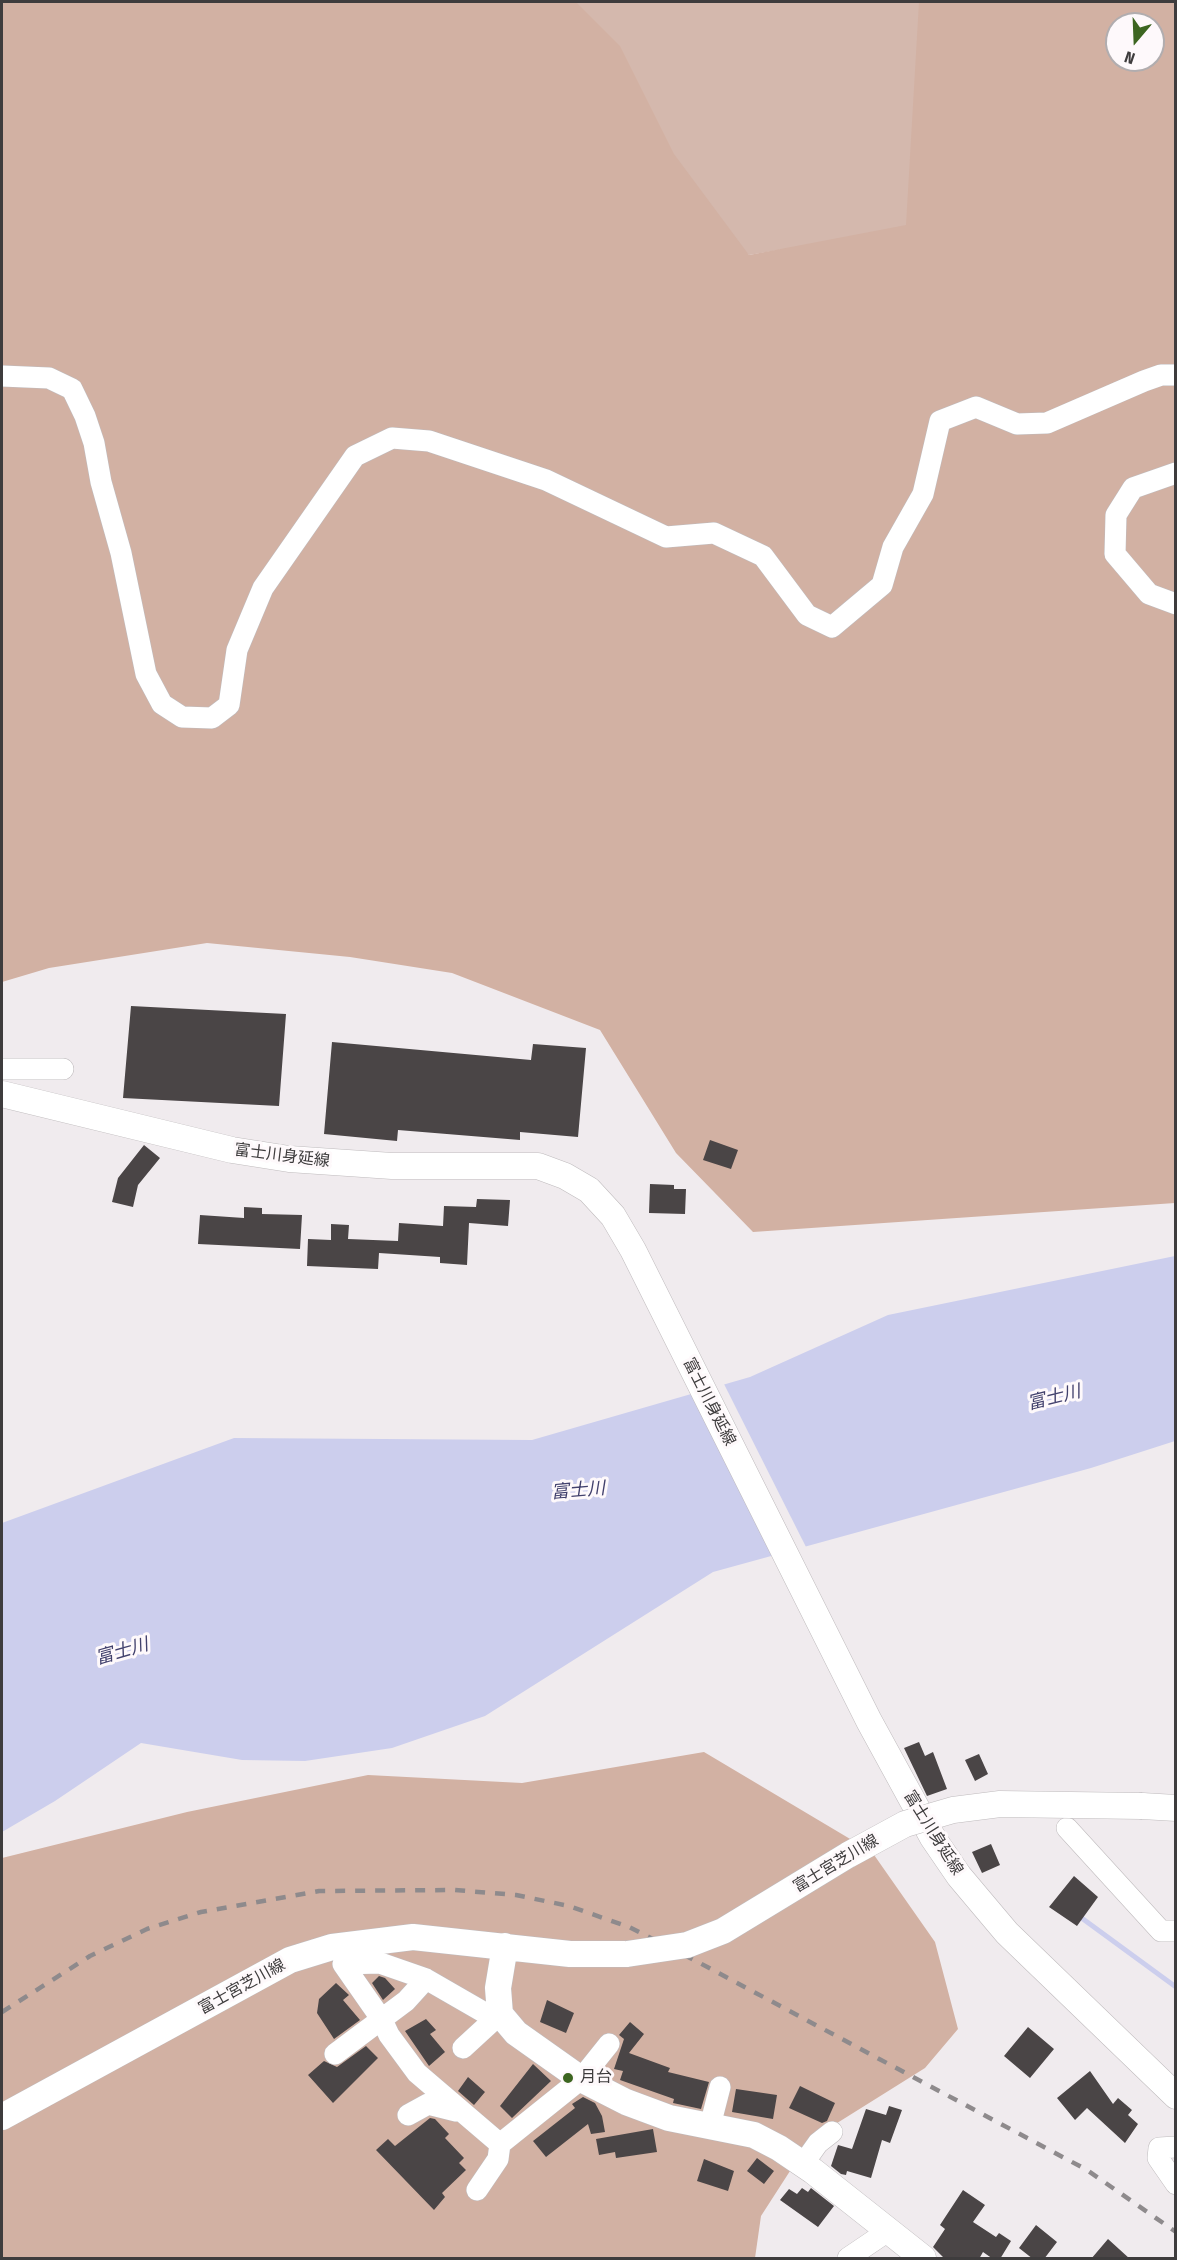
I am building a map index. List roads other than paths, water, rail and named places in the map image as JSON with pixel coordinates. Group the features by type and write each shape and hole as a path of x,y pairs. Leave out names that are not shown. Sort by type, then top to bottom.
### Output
{"main road":[{"name":"富士川身延線","path":"2,1094 232,1150 289,1159 392,1166 538,1166 565,1176 589,1190 613,1216 633,1250 869,1721 933,1838 959,1876 1007,1933 1176,2096"},
{"name":"富士宮芝川線","path":"2,2117 290,1960 350,1943 414,1937 570,1954 627,1954 687,1945 723,1931 905,1824 953,1810 1000,1804 1176,1808"},
{"path":"505,1946 498,1988 500,2014 516,2033 581,2079 626,2102 669,2118 754,2135 803,2164 923,2259"}],"street":[{"path":"2,376 49,378 72,389 85,416 94,443 101,482 121,553 146,674 162,704 182,717 213,718 228,705 237,650 263,588 355,456 392,438 429,441 546,480 666,537 714,533 763,556 807,615 832,627 882,585 893,547 922,494 940,421 976,407 1017,424 1047,423 1144,381 1161,375 1176,375"},
{"path":"1176,473 1133,488 1116,515 1115,554 1149,594 1176,603"},
{"path":"2,1069 63,1068"},
{"path":"1067,1828 1161,1931 1176,1931"},
{"path":"500,2014 485,2013 426,1979 380,1963 343,1964 382,2020 389,2035 417,2073 500,2144"},
{"path":"335,2054 406,2001 426,1979"},
{"path":"463,2048 500,2014"},
{"path":"477,2190 498,2159 500,2144 581,2079 609,2044"},
{"path":"710,2126 720,2087"},
{"path":"408,2115 428,2104 462,2113"},
{"path":"803,2164 818,2143 832,2133"},
{"path":"1176,2147 1159,2148 1158,2158 1176,2184"},
{"path":"848,2259 888,2231"}],"water":[{"name":"富士川","path":"1175,1256 1175,1441 1091,1468 713,1572 485,1716 392,1748 305,1761 242,1760 141,1743 55,1801 2,1832 2,1523 234,1438 532,1440 750,1377 888,1315"}],"waterway":[{"path":"1083,1919 1176,1987"}],"railway":[{"path":"2,2012 90,1956 147,1929 201,1912 319,1891 455,1890 516,1895 569,1906 629,1927 696,1961 1087,2170 1176,2232"}],"place":[{"name":"月台","path":"568,2078"}]}
